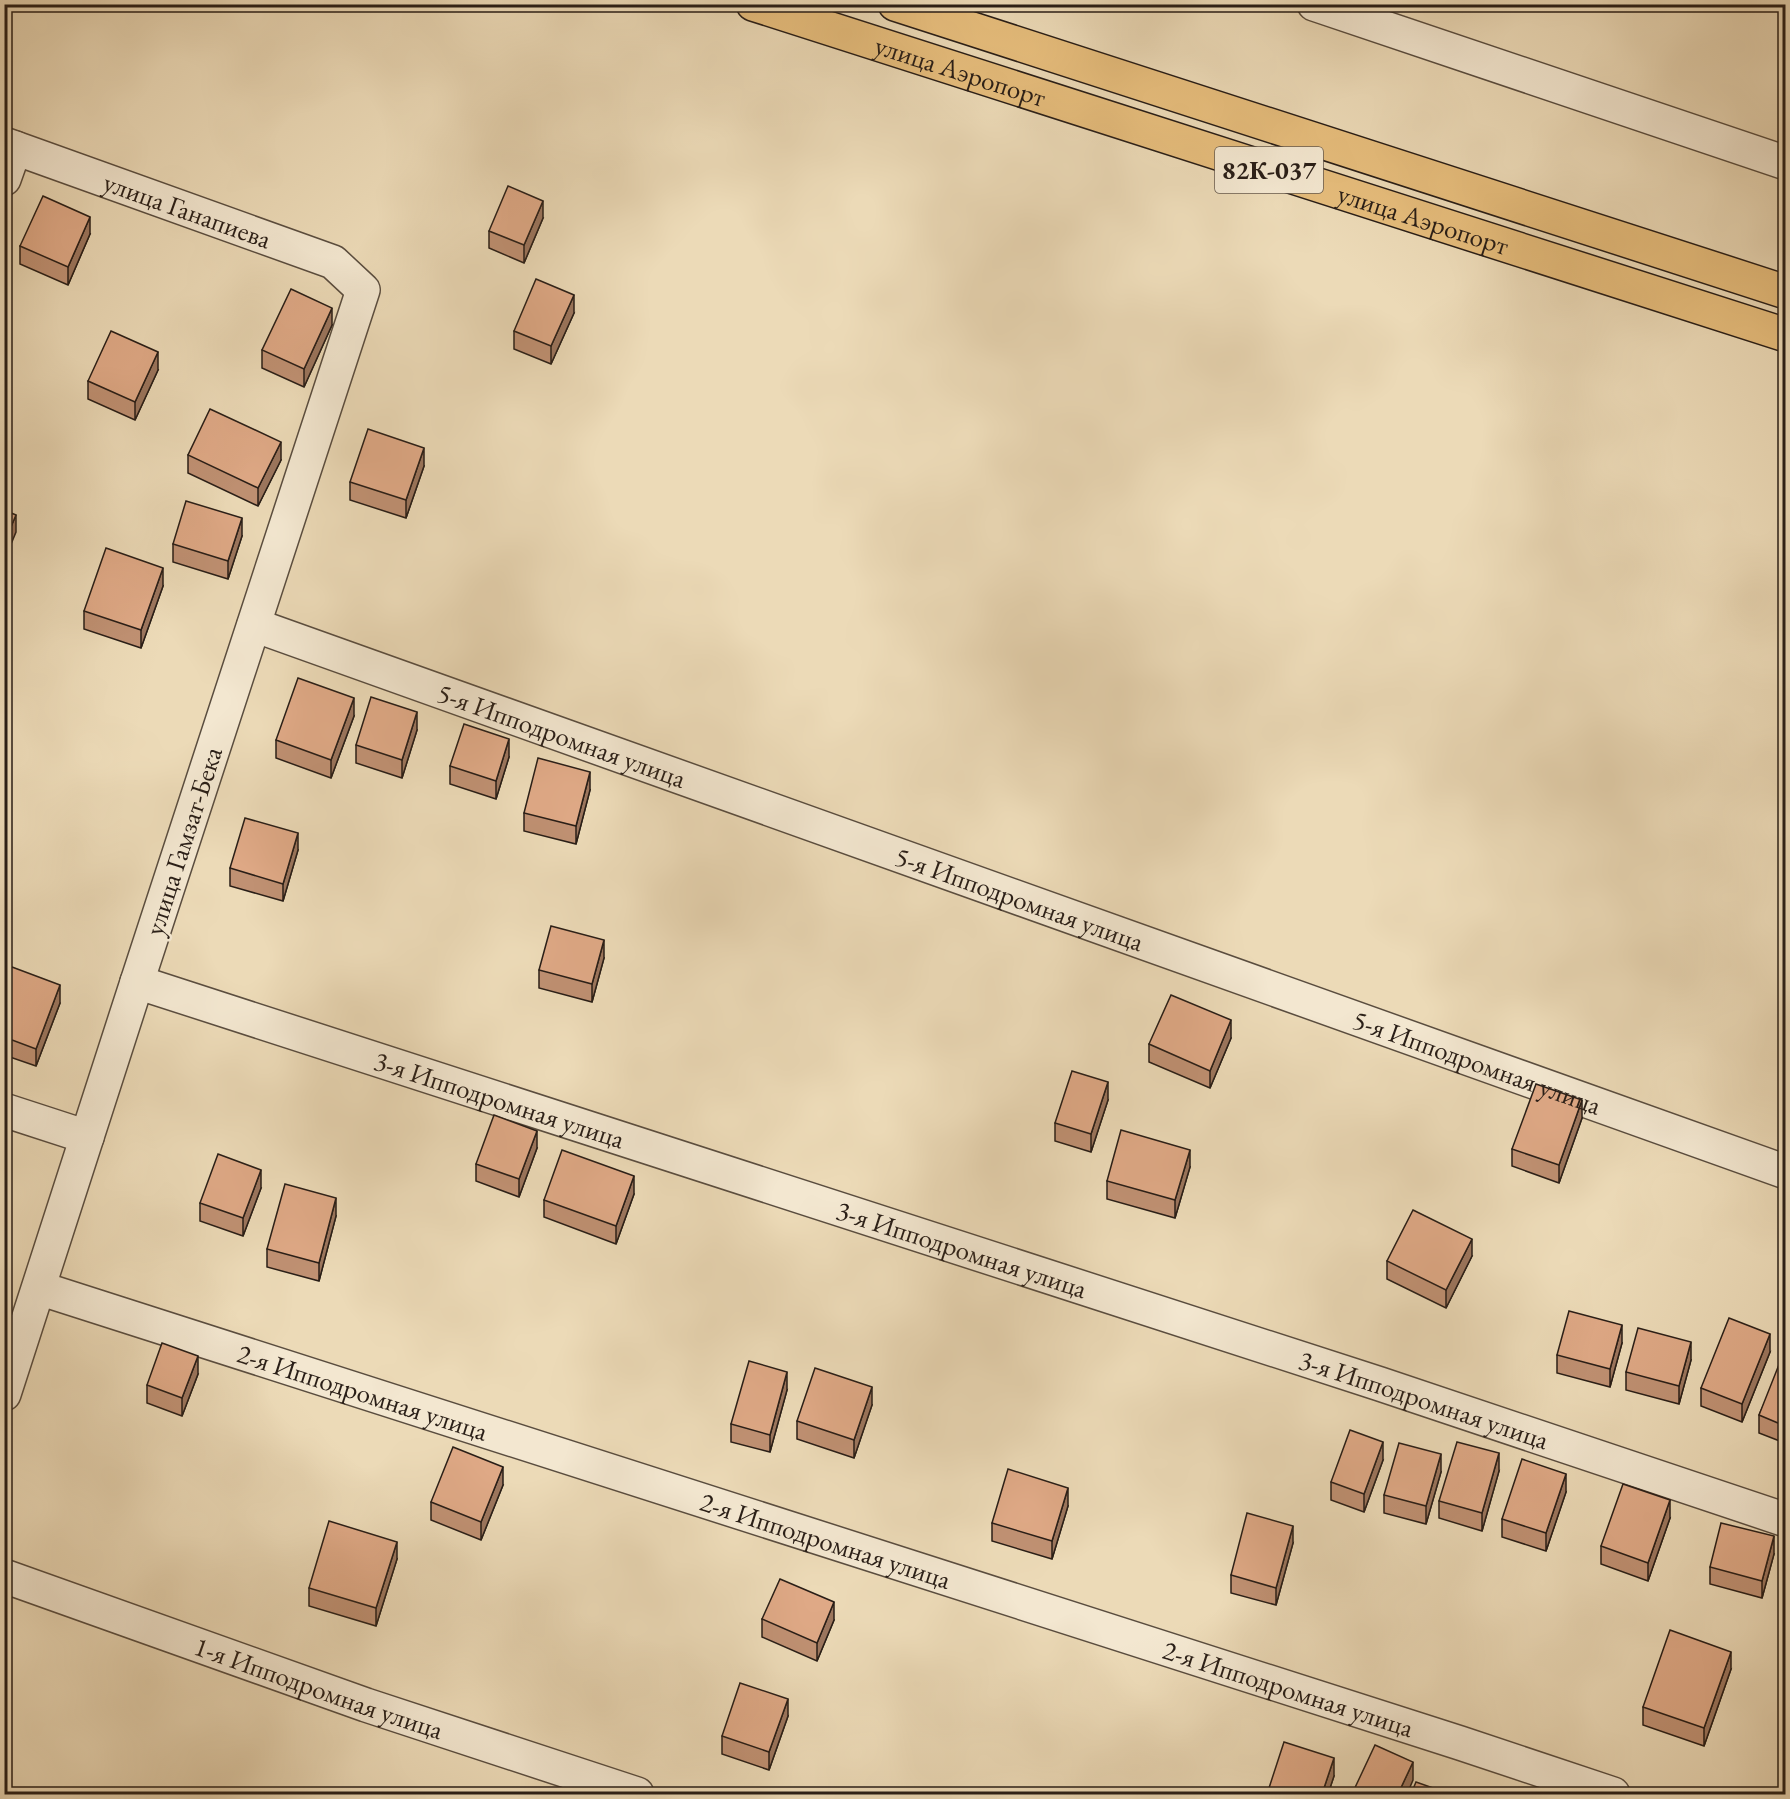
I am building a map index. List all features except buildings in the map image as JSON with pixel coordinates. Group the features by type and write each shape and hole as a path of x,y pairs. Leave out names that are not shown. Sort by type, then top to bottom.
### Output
{"main road":[{"name":"улица Аэропорт","path":"753,4 1785,335"},
{"name":"улица Аэропорт","path":"895,4 1785,292"}],"street":[{"path":"1314,4 1785,163"},
{"path":"4,179 10,146"},
{"name":"улица Ганапиева","path":"10,146 333,262 363,290"},
{"name":"улица Гамзат-Бека","path":"4,1394 136,982 363,290"},
{"name":"5-я Ипподромная улица","path":"254,625 1785,1172"},
{"name":"3-я Ипподромная улица","path":"136,982 1368,1380 1785,1520"},
{"path":"4,1110 87,1137"},
{"name":"2-я Ипподромная улица","path":"39,1288 1613,1794"},
{"name":"1-я Ипподромная улица","path":"4,1576 366,1705 637,1794"}]}
